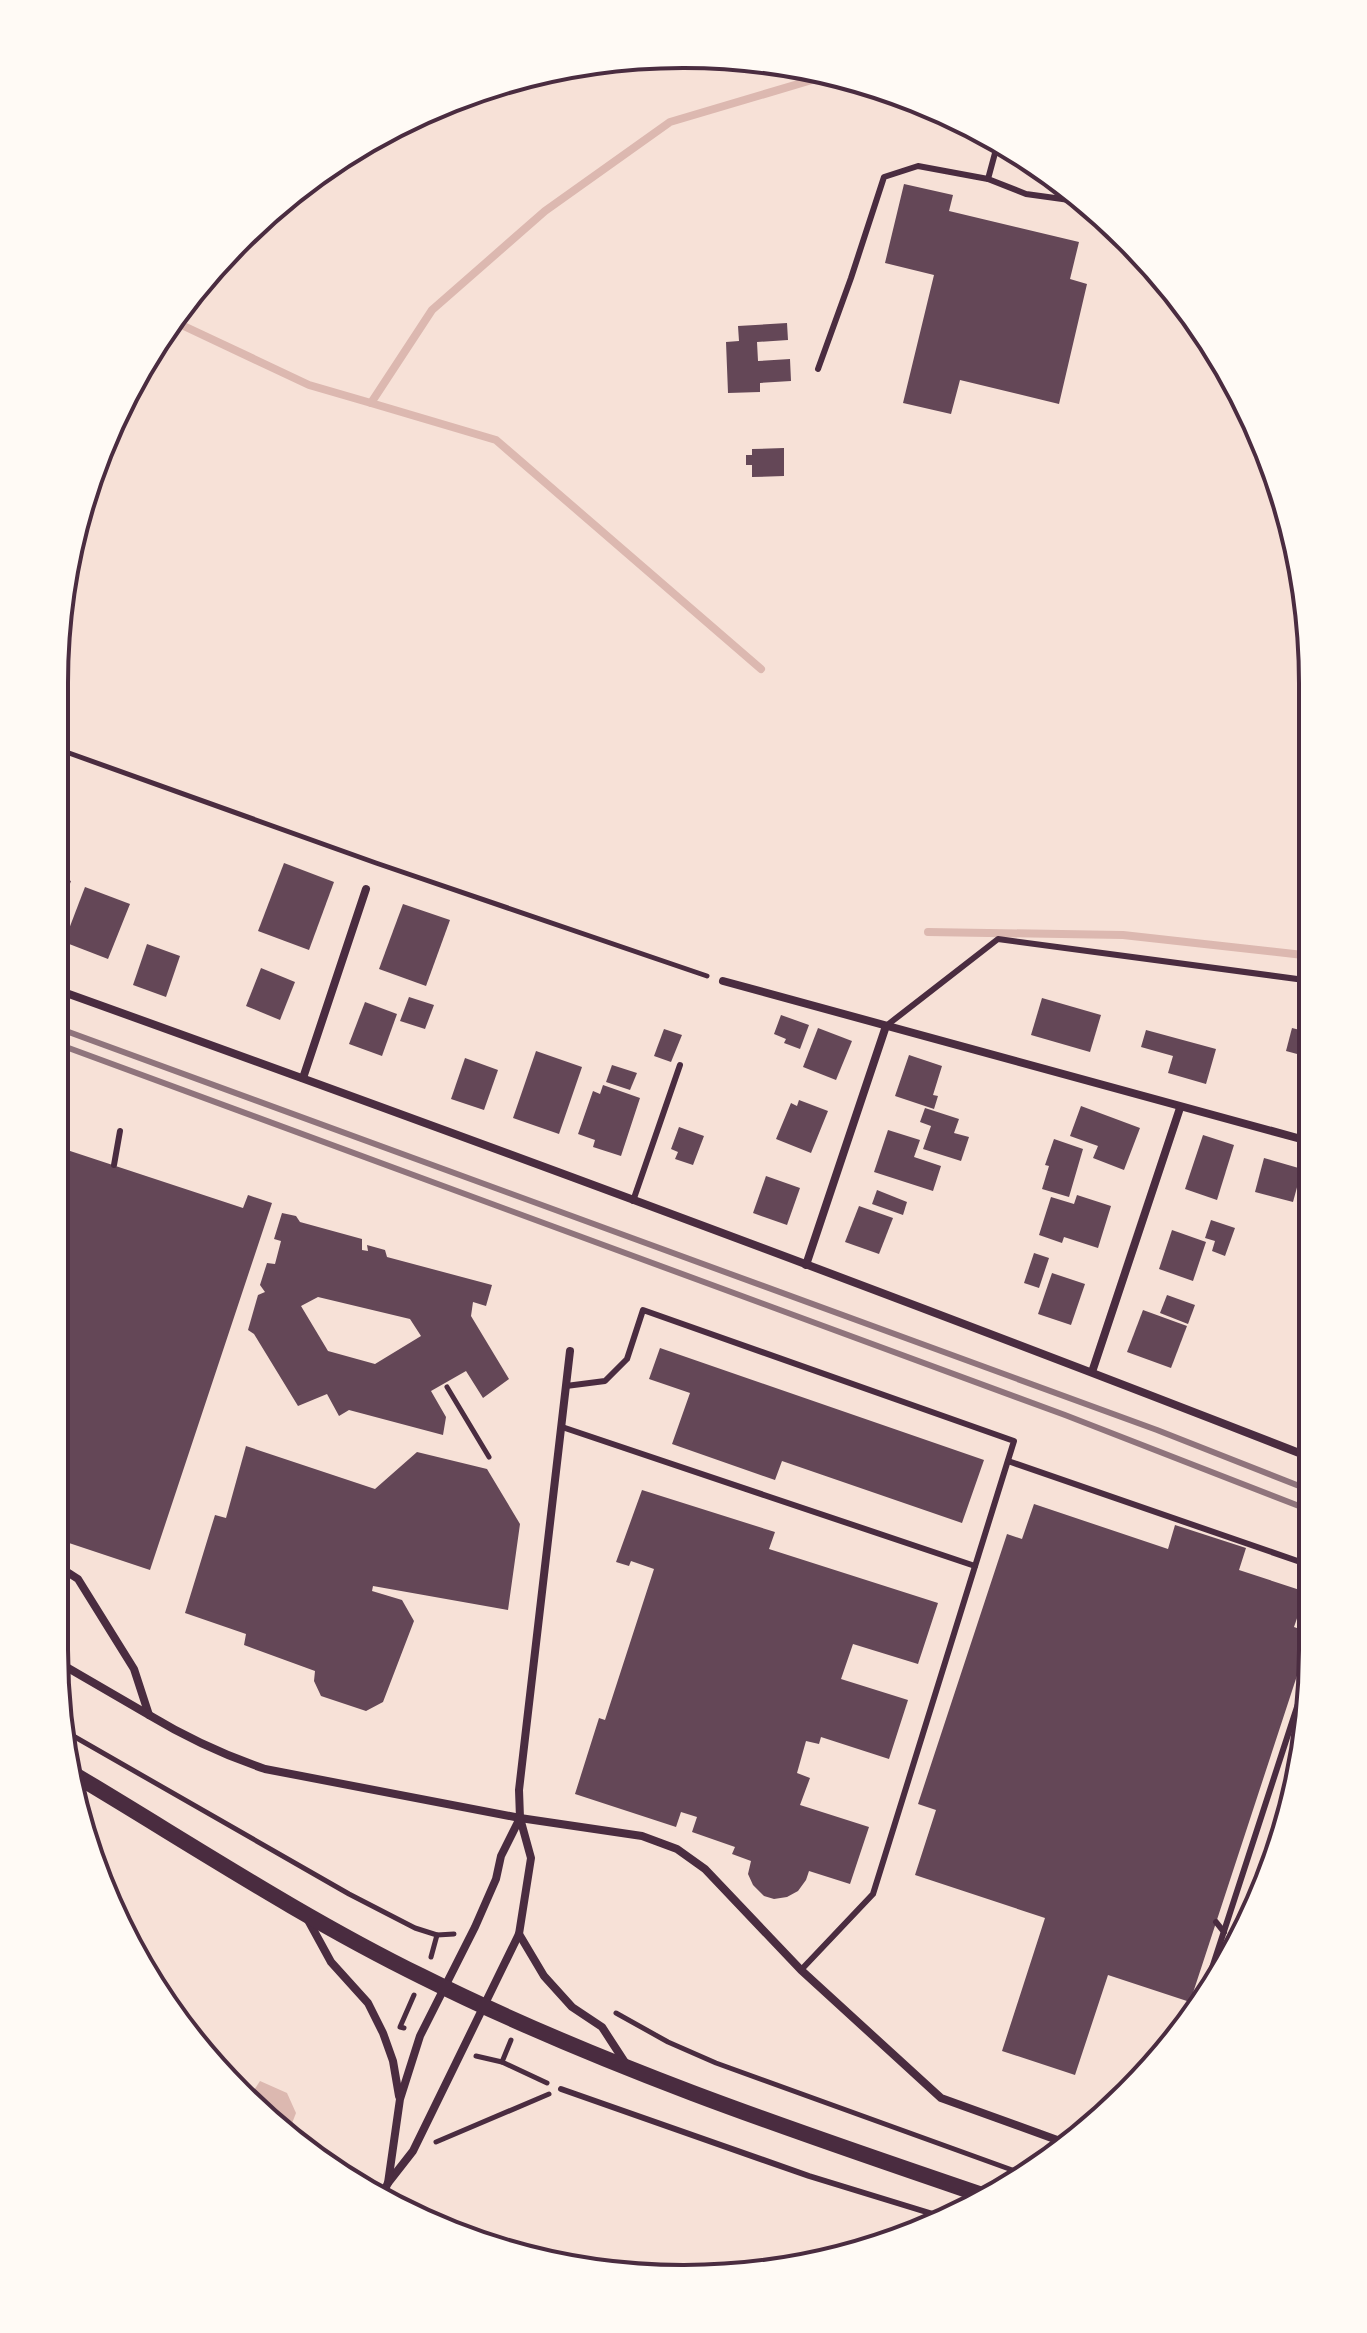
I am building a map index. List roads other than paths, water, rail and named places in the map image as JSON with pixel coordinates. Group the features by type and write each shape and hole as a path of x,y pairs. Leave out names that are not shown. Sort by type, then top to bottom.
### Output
{"main road":[{"path":"82,1779 346,1938 485,2007 629,2069 974,2192"}],"street":[{"path":"303,1078 366,889"},
{"path":"723,981 1299,1139"},
{"path":"68,994 806,1265 1299,1453"},
{"path":"806,1265 886,1026"},
{"path":"1092,1372 1180,1108"},
{"path":"385,2188 413,2151 519,1934 531,1858 520,1818 519,1790 570,1351"},
{"path":"68,1573 78,1579 134,1669 149,1715"},
{"path":"68,1668 188,1738 228,1757 265,1769 520,1818 642,1836 677,1849 705,1869 801,1970 941,2098 1056,2140"},
{"path":"388,2183 400,2099 420,2036 475,1927 496,1879 501,1856 520,1818"},
{"path":"304,1912 331,1962 368,2003 393,2061 400,2099"},
{"path":"519,1934 544,1976 572,2007 602,2027 629,2069"}],"lane":[{"path":"988,179 995,153"},
{"path":"818,369 884,177 918,166 988,179 1026,194 1063,199"},
{"path":"886,1026 998,939 1299,979"},
{"path":"633,1201 680,1065"},
{"path":"114,1165 120,1131"},
{"path":"566,1386 605,1381 627,1359 643,1310 1014,1441 873,1894 801,1970"},
{"path":"562,1427 975,1566"},
{"path":"1008,1461 1299,1562"},
{"path":"1215,1961 1296,1710"},
{"path":"1216,1922 1224,1932"},
{"path":"561,2089 809,2176 930,2213"}],"waterway":[{"path":"761,669 496,440 371,403 432,310 545,211 670,122 808,81"},
{"path":"183,326 309,385 371,403"},
{"path":"928,932 1123,935 1299,955"}],"railway":[{"path":"68,1032 1157,1430 1299,1486"},
{"path":"68,1048 1065,1415 1299,1506"}]}
